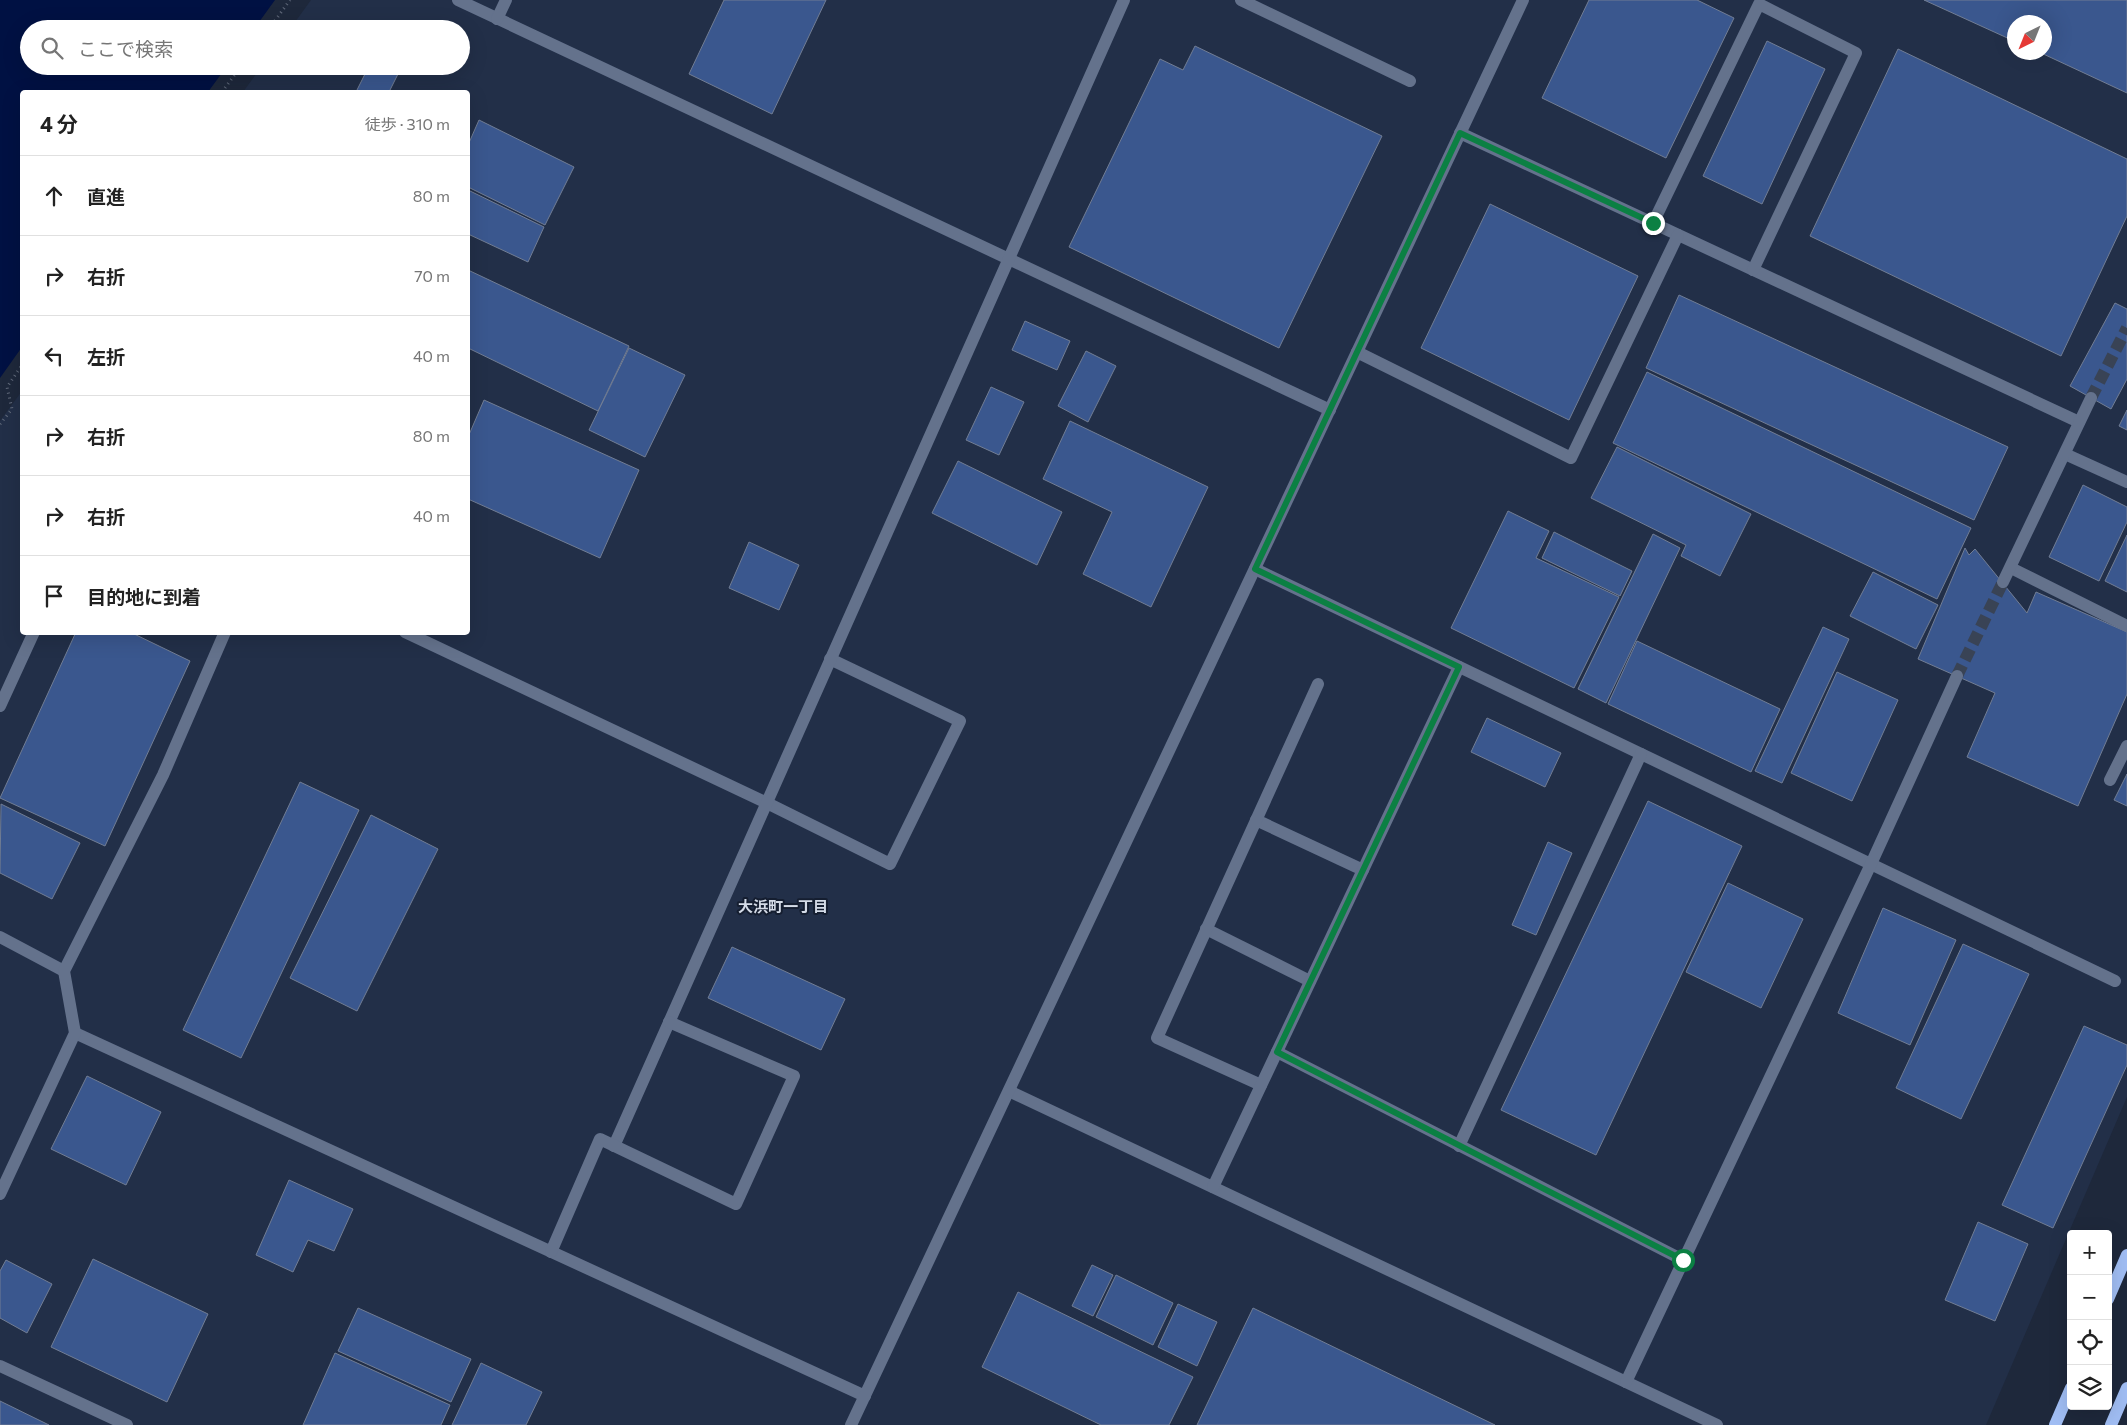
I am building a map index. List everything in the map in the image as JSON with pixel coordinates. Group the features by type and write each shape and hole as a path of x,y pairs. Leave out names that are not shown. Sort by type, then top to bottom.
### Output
{"main road":[{"path":"2112,1290 2127,1255"},
{"path":"2111,1425 2127,1388"},
{"path":"2055,1425 2067,1397"}],"lane":[{"path":"458,0 1330,410"},
{"path":"497,18 506,0"},
{"path":"614,1146 1124,0"},
{"path":"1241,0 1410,81"},
{"path":"851,1425 1523,0"},
{"path":"1653,223 1759,4 1856,53 1753,270"},
{"path":"1460,133 2079,422"},
{"path":"1357,352 1572,458 1678,235"},
{"path":"2003,582 2091,398"},
{"path":"2065,454 2127,482"},
{"path":"2011,568 2127,626"},
{"path":"1255,569 2115,981"},
{"path":"0,706 33,635"},
{"path":"0,1194 75,1033 64,971 164,775 224,635"},
{"path":"411,635 767,803 890,864 960,721 830,659"},
{"path":"1213,1187 1459,667"},
{"path":"1626,1382 1871,864 1957,676"},
{"path":"1261,1085 1157,1038 1318,684"},
{"path":"2110,780 2127,746"},
{"path":"1459,1146 1641,754"},
{"path":"1256,820 1363,870"},
{"path":"1206,929 1310,981"},
{"path":"0,937 64,971"},
{"path":"550,1252 600,1139 736,1204 794,1076 669,1022"},
{"path":"75,1033 865,1396"},
{"path":"1277,1052 1683,1260"},
{"path":"1009,1091 1717,1425"},
{"path":"0,1366 127,1425"}],"path":[{"path":"276,20 290,0"},
{"path":"223,90 234,75"},
{"path":"0,424 12,409 7,387 20,368"}],"shaded area":[{"path":"0,0 275,0 261,20 20,20 20,75 220,75 209,90 20,90 20,350 0,378"},
{"path":"311,0 2127,0 2127,1097 2070,1230 2067,1230 2067,1237 1986,1425 0,1425 0,421 20,394 20,635 470,635 470,90 244,90 255,75 470,75 470,20 297,20"}],"building":[{"path":"724,0 826,0 772,114 689,74"},
{"path":"1589,0 1697,0 1734,18 1666,158 1542,98"},
{"path":"1924,0 2127,0 2127,93 2052,58 2052,15 2007,15 2007,38"},
{"path":"1767,41 1825,69 1762,204 1703,176"},
{"path":"1195,46 1382,136 1279,348 1069,247 1160,59 1183,70"},
{"path":"1898,49 2127,159 2127,216 2061,356 1810,236"},
{"path":"364,75 398,75 390,90 357,90"},
{"path":"479,120 574,167 545,225 470,188 470,140"},
{"path":"470,191 544,227 528,262 470,235"},
{"path":"1490,204 1638,276 1569,420 1421,348"},
{"path":"470,271 629,346 598,411 470,349"},
{"path":"1679,295 2008,447 1974,520 1646,368"},
{"path":"2115,303 2127,309 2127,379 2111,409 2070,386"},
{"path":"1025,321 1070,341 1057,370 1012,350"},
{"path":"629,348 685,375 645,457 589,430"},
{"path":"1086,351 1116,366 1088,422 1058,406"},
{"path":"1647,372 1971,528 1937,599 1613,443"},
{"path":"991,387 1024,402 999,455 966,440"},
{"path":"484,400 639,470 600,558 470,500 470,432"},
{"path":"2127,410 2127,430 2119,426"},
{"path":"1070,421 1208,487 1151,607 1083,574 1112,512 1043,479"},
{"path":"1617,447 1751,514 1720,576 1681,556 1686,545 1591,498"},
{"path":"958,461 1062,512 1037,565 932,513"},
{"path":"2083,485 2127,507 2127,522 2099,581 2049,557"},
{"path":"1508,511 1549,531 1536,558 1619,597 1574,688 1451,628"},
{"path":"1554,532 1632,571 1620,596 1542,558"},
{"path":"1653,534 1680,548 1606,703 1578,689"},
{"path":"2127,535 2127,592 2105,581"},
{"path":"749,542 799,565 779,610 729,588"},
{"path":"1965,548 1969,555 1975,549 2027,613 2036,592 2127,632 2127,694 2078,806 1967,757 1995,693 1918,659"},
{"path":"1873,572 1938,605 1916,649 1850,616"},
{"path":"1823,627 1849,639 1782,783 1755,771"},
{"path":"75,635 136,635 190,661 105,846 0,798"},
{"path":"1637,641 1780,709 1751,772 1608,704"},
{"path":"1837,672 1898,700 1852,801 1791,773"},
{"path":"1487,718 1561,753 1545,787 1471,752"},
{"path":"2127,774 2127,806 2114,800"},
{"path":"300,782 359,810 241,1058 183,1030"},
{"path":"1648,801 1742,846 1596,1155 1501,1110"},
{"path":"1,804 80,843 52,899 0,873"},
{"path":"371,815 438,849 357,1011 290,978"},
{"path":"1548,842 1572,853 1536,935 1512,925"},
{"path":"1728,883 1803,919 1761,1008 1686,972"},
{"path":"1883,908 1956,940 1910,1045 1838,1013"},
{"path":"1963,944 2029,974 1961,1119 1896,1088"},
{"path":"732,947 845,999 821,1050 708,998"},
{"path":"2084,1026 2127,1045 2127,1065 2053,1228 2002,1205"},
{"path":"87,1076 161,1112 126,1185 51,1149"},
{"path":"289,1180 353,1209 334,1251 308,1240 293,1272 256,1255"},
{"path":"1978,1222 2028,1244 1995,1321 1945,1300"},
{"path":"93,1259 208,1314 167,1402 51,1347"},
{"path":"6,1260 52,1284 27,1333 0,1318 0,1271"},
{"path":"1092,1265 1113,1275 1093,1316 1072,1306"},
{"path":"1116,1275 1173,1303 1153,1345 1096,1317"},
{"path":"1018,1292 1193,1377 1169,1425 1101,1425 982,1367"},
{"path":"1178,1304 1217,1322 1197,1366 1158,1347"},
{"path":"358,1308 471,1359 451,1402 338,1351"},
{"path":"1253,1308 1495,1425 1197,1425"},
{"path":"335,1353 450,1405 441,1425 303,1425"},
{"path":"481,1363 542,1392 526,1425 452,1425"},
{"path":"0,1401 49,1425 0,1425"}],"tunnel":[{"path":"2091,398 2127,328"},
{"path":"1957,676 2003,582"}],"district":[{"name":"大浜町一丁目","path":"783,907"}],"route":[{"path":"1653,223 1460,133 1255,569 1459,667 1277,1052 1683,1260"}]}
